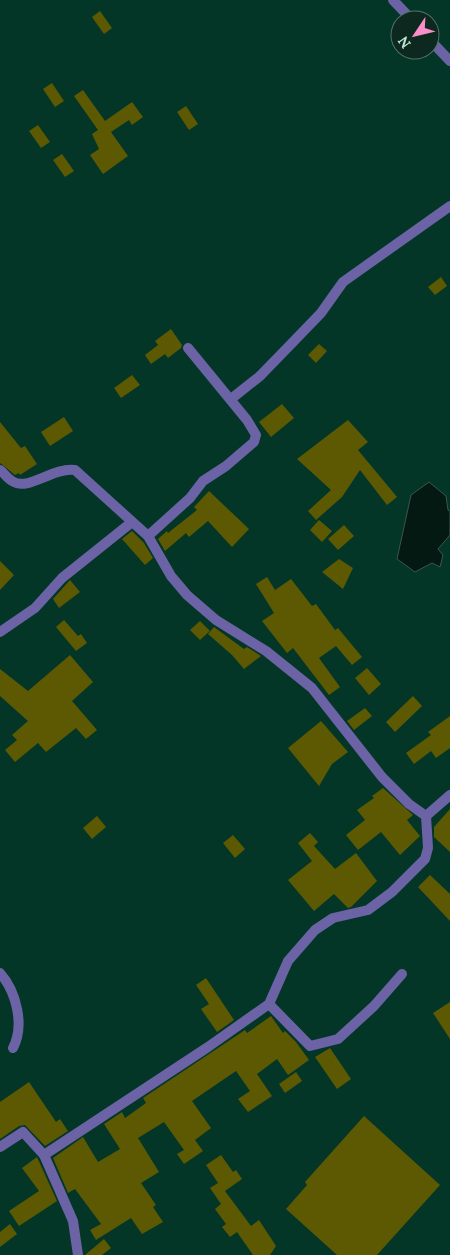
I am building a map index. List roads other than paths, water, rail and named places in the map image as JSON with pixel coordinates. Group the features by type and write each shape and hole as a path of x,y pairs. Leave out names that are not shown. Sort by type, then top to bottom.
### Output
{"street":[{"path":"394,0 403,10"},
{"path":"440,50 450,61"},
{"path":"231,399 260,376 294,341 320,313 344,282 450,206"},
{"path":"148,536 190,498 203,481 226,466 254,442 254,429 188,348"},
{"path":"0,470 12,482 21,484 30,483 65,468 76,470 148,536 171,576 187,595 216,620 294,671 312,688 337,718 354,744 382,777 409,804 426,816"},
{"path":"0,632 35,608 62,578 132,522"},
{"path":"426,816 450,795"},
{"path":"44,1155 208,1047 269,1004 288,961 315,930 333,918 368,910 392,892 425,859 428,848 426,816"},
{"path":"0,973 7,982 17,1009 18,1026 16,1042 13,1048"},
{"path":"269,1004 310,1046 338,1038 374,1006 402,974"},
{"path":"0,1147 23,1132 44,1155 73,1222 78,1255"}]}
